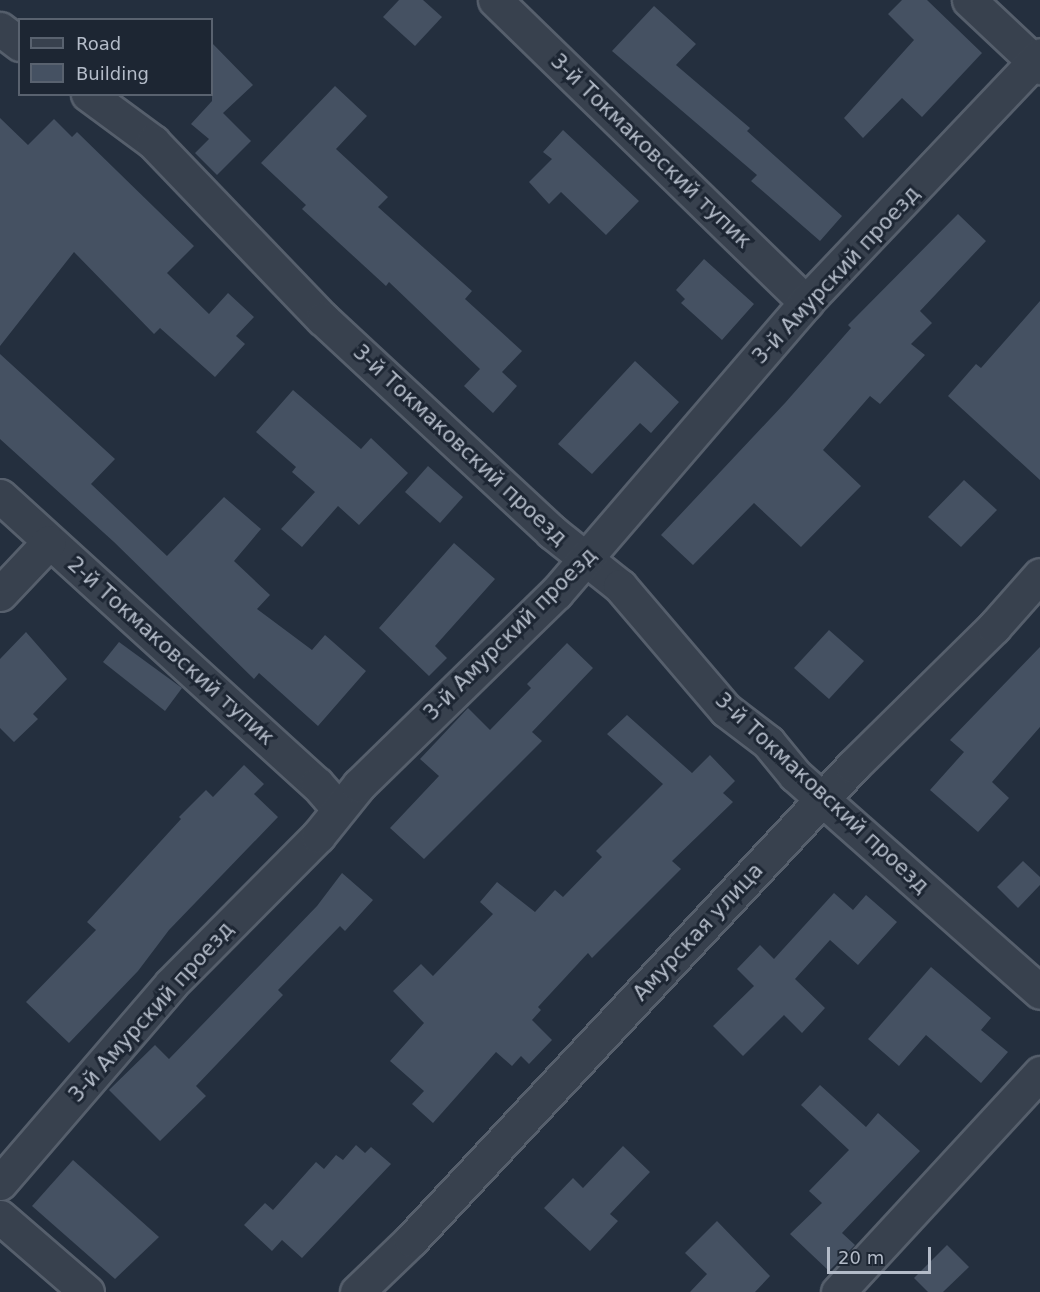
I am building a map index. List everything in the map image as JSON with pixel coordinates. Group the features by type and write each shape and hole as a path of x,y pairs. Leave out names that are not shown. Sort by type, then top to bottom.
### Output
{"street":[{"name":"3-й Токмаковский тупик","path":"495,0 806,302"},
{"path":"969,0 1038,61"},
{"path":"0,29 18,42"},
{"name":"3-й Амурский проезд","path":"0,1183 171,984 318,836 339,809 587,560 806,302 1038,61"},
{"name":"3-й Токмаковский проезд","path":"91,96 153,142 323,319 587,560 620,586 726,710 768,742 795,775 1040,992"},
{"name":"2-й Токмаковский тупик","path":"0,496 49,542 74,560 299,768 339,809"},
{"path":"0,594 49,542"},
{"name":"Амурская улица","path":"357,1292 411,1240 823,800 994,627 1040,575"},
{"path":"838,1292 1040,1073"},
{"path":"0,1217 87,1292"}],"building":[{"path":"399,0 423,0 442,17 415,46 383,17"},
{"path":"902,0 927,0 982,53 922,117 902,98 863,138 844,118 914,40 888,14"},
{"path":"654,6 696,44 676,65 750,128 747,131 842,216 820,241 751,181 757,175 612,51"},
{"path":"213,44 253,85 223,113 251,141 217,175 195,153 209,139 191,124 212,101"},
{"path":"335,86 367,116 336,149 388,197 378,207 472,291 465,299 522,351 502,372 517,386 493,413 464,386 480,369 389,282 386,286 302,209 306,205 261,163"},
{"path":"0,118 28,145 54,119 72,137 77,132 194,246 167,273 209,314 228,293 254,317 236,336 245,344 215,377 160,328 154,334 74,252 0,346"},
{"path":"563,130 639,201 606,235 561,192 549,204 529,182 552,159 543,152"},
{"path":"958,214 986,241 920,311 932,323 911,344 925,355 880,404 870,396 823,450 861,486 801,547 754,503 693,565 661,535 785,403 851,328 848,325"},
{"path":"704,259 754,304 722,340 681,303 685,299 676,290"},
{"path":"1040,301 1040,480 948,396 976,364 981,368"},
{"path":"0,354 115,459 91,484 167,556 224,497 261,529 234,561 270,595 257,609 312,650 325,635 366,671 318,726 259,673 254,679 114,542 0,439"},
{"path":"635,361 679,402 651,433 640,423 592,474 558,444"},
{"path":"293,390 361,449 371,438 408,473 359,525 338,506 302,547 281,529 315,492 292,472 296,467 256,432"},
{"path":"428,466 463,497 440,523 405,492"},
{"path":"964,480 997,510 961,547 928,517"},
{"path":"454,543 495,579 435,646 447,658 429,676 379,628"},
{"path":"829,630 864,661 829,699 794,668"},
{"path":"26,632 67,679 33,714 38,719 14,742 0,728 0,659"},
{"path":"119,642 182,688 165,711 103,662"},
{"path":"567,643 593,668 532,732 542,741 424,859 390,828 439,776 420,759 468,708 490,730 531,688 527,684"},
{"path":"1040,647 1040,727 992,782 1009,798 978,832 930,790 964,752 950,740"},
{"path":"627,715 692,773 710,755 735,781 723,793 733,802 672,861 681,869 592,958 588,953 538,1007 541,1010 532,1020 552,1040 529,1064 521,1056 512,1066 496,1052 433,1123 412,1104 424,1091 390,1061 424,1023 393,991 421,964 433,976 493,914 480,902 497,882 535,912 555,890 563,897 602,857 596,851 663,784 607,734"},
{"path":"244,765 264,784 254,794 278,817 169,930 138,971 69,1043 26,1002 96,930 87,922 181,819 179,817 206,790 213,797"},
{"path":"1023,861 1040,877 1040,885 1018,908 997,887"},
{"path":"342,873 373,900 345,931 340,926 278,990 283,995 196,1086 206,1096 160,1141 109,1090 155,1045 169,1059 317,906"},
{"path":"834,893 853,910 866,895 897,922 858,965 830,940 795,979 825,1008 802,1033 784,1015 743,1056 713,1026 754,986 737,969 760,945 774,959"},
{"path":"931,967 991,1018 981,1030 1008,1052 981,1083 926,1035 899,1066 868,1039"},
{"path":"820,1085 866,1127 878,1113 920,1151 842,1233 855,1245 829,1271 790,1234 822,1203 809,1191 849,1150 801,1105"},
{"path":"356,1145 365,1153 371,1147 391,1164 302,1258 282,1240 272,1251 244,1225 265,1203 273,1210 316,1162 324,1169 336,1155 343,1160"},
{"path":"623,1146 650,1172 610,1214 618,1221 590,1251 544,1208 573,1178 583,1188"},
{"path":"73,1160 159,1237 115,1279 32,1206"},
{"path":"717,1221 770,1276 755,1292 690,1292 707,1274 685,1253"},
{"path":"947,1245 969,1267 943,1292 928,1292 914,1278"}]}
